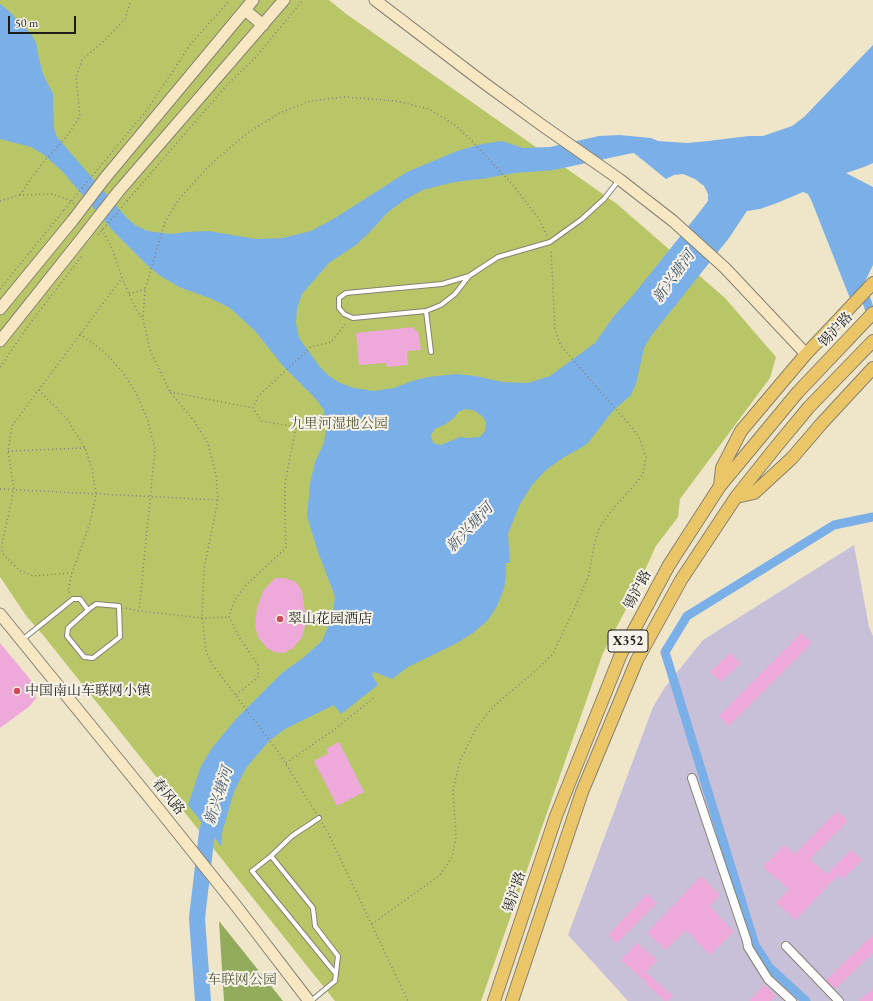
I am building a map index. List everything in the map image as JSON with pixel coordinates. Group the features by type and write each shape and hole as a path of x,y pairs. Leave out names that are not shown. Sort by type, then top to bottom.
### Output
{"main road":[{"path":"0,309 73,220 101,174 253,0"},
{"path":"0,341 118,192 284,0"},
{"path":"375,0 480,80 543,126 599,164 673,221 725,268 806,354"},
{"path":"245,10 263,25"},
{"path":"720,486 722,468 741,431 806,354 873,283"},
{"name":"锡沪路","path":"494,1001 556,816 621,654 669,565 720,486 798,392 873,313"},
{"name":"X352","path":"512,1001 582,792 637,660 681,580 736,497 774,448 810,407 873,341"},
{"path":"736,497 754,493 792,458 873,368"},
{"name":"春风路","path":"0,614 161,812 310,1001"}],"street":[{"path":"692,778 748,947 768,979 792,1001"},
{"path":"786,946 839,1001"}],"lane":[{"path":"469,276 455,294 441,305 426,311 353,318 344,314 339,308 339,298 346,293 442,284 469,276 498,257 550,242 582,219 604,199 619,179"},
{"path":"426,311 431,352"},
{"path":"21,640 73,599 80,599 88,610"},
{"path":"96,604 119,606 120,637 93,658 84,657 67,636 68,628 88,610 96,604"},
{"path":"319,818 292,836 271,856 252,871 336,974"},
{"path":"271,856 313,908 316,926 338,956 335,981 310,1001"}],"path":[{"path":"20,195 40,166 67,136 80,116 76,77 82,60 106,39 125,19 132,0"},
{"path":"0,289 64,210 101,174 190,45 230,0"},
{"path":"98,235 226,86 254,59 303,0"},
{"path":"372,924 440,875 452,857 456,837 453,790 460,761 476,728 494,706 552,655 589,575 594,545 600,526 643,474 646,457 639,437 561,346 555,330 550,242 539,219 512,184 455,125 429,108 396,101 345,98 310,101 280,112 249,132 213,162 178,200 165,222 146,283 143,319 150,350 170,392 194,420 208,443 216,475 218,500 204,569 202,618 206,650 212,664 286,763 328,833 408,1001"},
{"path":"0,367 34,318 84,253"},
{"path":"72,573 33,576 19,570 2,553 2,544 14,489 8,451 12,426 122,278"},
{"path":"128,294 145,289"},
{"path":"254,408 258,396 272,382 311,347 331,342 343,327 353,318"},
{"path":"80,334 103,351 122,371 136,393 147,418 155,449 139,611"},
{"path":"39,390 67,418 85,448 92,470 96,494 90,523 72,573 68,591 73,599"},
{"path":"170,392 254,408 262,421 296,427 285,483 286,548 247,584 234,601 229,617 239,638 258,665 258,677 236,695"},
{"path":"8,451 85,448"},
{"path":"0,489 218,500"},
{"path":"119,606 139,611 202,618 229,617"},
{"path":"286,763 335,729 375,697"}],"shaded area":[{"path":"854,545 869,627 873,636 873,1001 628,1001 568,935 653,707 665,687 703,640"}],"green space":[{"name":"九里河湿地公园","path":"0,0 329,0 345,13 617,204 725,298 776,357 770,378 680,499 678,517 656,546 633,596 603,653 481,1001 335,1001 43,635 27,617 0,577"},
{"name":"车联网公园","path":"219,921 283,1001 224,1001"}],"water":[{"path":"0,4 9,11 30,33 36,42 43,74 53,94 54,128 57,137 127,218 135,225 148,231 171,234 208,231 256,239 283,238 311,231 335,218 407,172 457,151 482,144 502,141 523,148 550,147 599,136 619,135 651,138 658,141 687,143 749,136 763,136 792,126 804,117 873,45 873,163 846,173 873,187 873,265 853,306 808,194 803,192 760,209 747,211 729,238 651,336 644,348 636,384 631,395 612,412 588,443 564,457 546,470 532,485 519,506 508,534 510,563 506,563 504,589 497,606 488,620 473,633 457,643 408,667 392,679 374,672 372,675 378,685 341,714 334,705 285,729 269,741 246,768 234,792 222,833 221,846 188,805 201,766 212,748 236,719 283,672 303,658 322,641 332,618 335,597 318,552 307,516 310,484 315,462 324,443 326,429 324,410 315,398 283,366 255,331 230,308 212,299 179,287 159,275 115,233 63,172 43,154 31,147 0,139","holes":["634,153 666,179 674,175 683,174 695,179 704,186 708,194 708,201 634,294 614,316 595,343 550,376 528,383 502,382 476,376 456,374 428,377 394,388 374,391 354,388 340,383 329,376 320,367 299,338 296,323 297,309 302,294 330,262 356,245 388,212 406,199 423,190 450,183 515,173 554,170","466,409 475,411 482,416 486,422 485,431 480,437 460,437 441,445 433,443 431,435 435,429 446,424 455,417 458,412"]}],"building":[{"path":"414,327 415,331 418,331 421,350 407,351 408,365 387,367 386,363 359,365 356,333"},
{"name":"翠山花园酒店","path":"275,578 285,578 296,582 302,591 305,612 305,626 302,637 293,648 284,653 274,652 266,647 258,637 255,625 257,608 263,591"},
{"path":"801,633 812,643 729,726 719,716"},
{"name":"中国南山车联网小镇","path":"0,643 34,684 36,698 30,706 0,728"},
{"path":"730,653 741,663 721,682 710,672"},
{"path":"339,742 364,792 337,806 314,761 329,753 326,749"},
{"path":"837,811 848,821 810,859 827,874 851,850 862,860 843,879 839,874 796,920 776,903 789,889 763,867 784,845 795,854"},
{"path":"701,876 720,895 710,906 734,932 710,955 686,930 666,950 647,933"},
{"path":"647,894 657,903 617,943 608,935"},
{"path":"873,935 873,953 835,989 826,980"},
{"path":"637,943 657,960 646,972 673,996 668,1001 665,1001 621,960"},
{"path":"765,985 776,996 771,1001 749,1001"},
{"path":"873,988 873,1001 859,1001"}],"waterway":[{"path":"862,288 873,319"},
{"path":"806,1001 769,967 755,945 665,652 687,616 834,525 873,517"},
{"name":"新兴塘河","path":"203,1001 197,918 207,832 213,810"}],"place":[{"name":"翠山花园酒店","path":"280,619"},
{"name":"中国南山车联网小镇","path":"17,691"}]}
